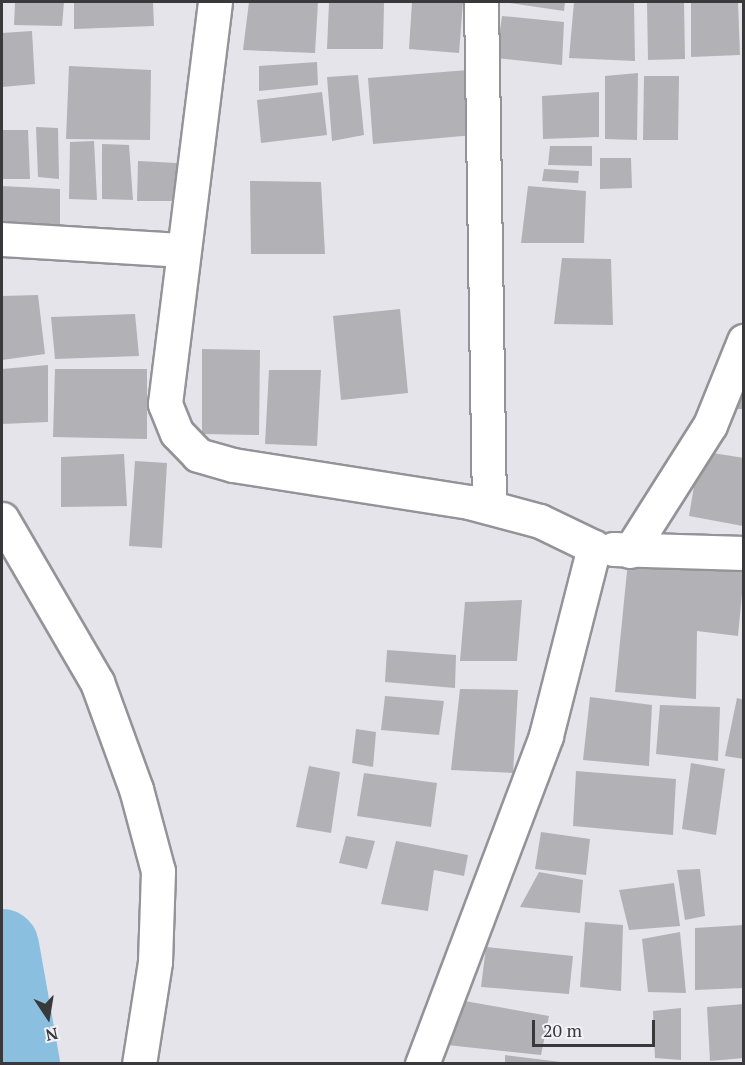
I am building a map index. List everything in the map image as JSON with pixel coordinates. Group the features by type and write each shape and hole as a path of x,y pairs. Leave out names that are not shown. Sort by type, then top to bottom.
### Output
{"street":[{"path":"215,2 180,250 165,404 177,433 198,455 233,465 489,507 540,521 594,547 630,551 744,553"},
{"path":"481,2 489,507"},
{"path":"2,238 180,250"},
{"path":"630,551 710,425 744,341"},
{"path":"2,519 96,682 136,789 158,871 155,962 139,1064"},
{"path":"422,1064 546,736 594,547"}],"building":[{"path":"15,2 64,2 62,26 14,25"},
{"path":"74,2 153,2 154,26 74,29"},
{"path":"249,2 318,2 315,53 243,50"},
{"path":"329,2 384,3 383,49 327,49"},
{"path":"412,2 463,2 459,53 409,49"},
{"path":"503,2 565,2 564,11"},
{"path":"574,2 634,2 635,61 569,58"},
{"path":"647,2 684,2 685,59 648,60"},
{"path":"691,2 738,2 740,55 691,57"},
{"path":"502,16 564,22 562,65 496,58"},
{"path":"32,31 35,84 2,87 2,33"},
{"path":"317,62 318,85 259,91 259,66"},
{"path":"69,66 151,70 150,140 66,139"},
{"path":"468,70 474,135 373,144 368,78"},
{"path":"638,73 637,140 605,139 605,76"},
{"path":"358,75 364,135 332,141 327,77"},
{"path":"644,76 679,76 678,140 643,140"},
{"path":"322,92 327,135 261,143 257,100"},
{"path":"599,92 599,137 543,139 542,96"},
{"path":"36,127 58,128 59,179 38,177"},
{"path":"2,130 28,130 30,179 2,179"},
{"path":"94,141 97,200 69,199 70,142"},
{"path":"102,144 129,145 133,200 102,199"},
{"path":"550,146 592,146 592,166 548,165"},
{"path":"600,158 631,158 632,188 600,189"},
{"path":"138,161 177,163 178,201 137,201"},
{"path":"544,169 579,171 578,183 542,181"},
{"path":"250,181 321,182 325,254 251,254"},
{"path":"2,186 60,189 60,237 2,236"},
{"path":"528,186 586,191 584,243 521,243"},
{"path":"562,258 611,259 613,325 554,324"},
{"path":"38,295 45,354 2,360 2,296"},
{"path":"400,309 408,393 341,400 333,316"},
{"path":"135,314 139,356 55,359 51,317"},
{"path":"202,349 260,350 259,435 202,434"},
{"path":"48,365 48,422 2,424 2,369"},
{"path":"55,369 147,369 147,439 53,437"},
{"path":"269,370 321,370 317,446 265,444"},
{"path":"744,388 744,409 734,409"},
{"path":"700,451 744,458 743,526 689,516"},
{"path":"124,454 127,506 61,507 61,457"},
{"path":"135,461 167,463 162,548 129,546"},
{"path":"628,561 744,572 738,636 697,631 696,699 615,692"},
{"path":"522,600 517,661 460,661 465,602"},
{"path":"387,650 456,655 455,688 385,682"},
{"path":"460,689 518,690 513,773 451,770"},
{"path":"385,696 444,701 439,735 381,730"},
{"path":"590,697 652,705 649,766 583,760"},
{"path":"737,698 744,700 744,759 725,756"},
{"path":"660,705 720,707 718,761 656,754"},
{"path":"356,729 376,732 373,767 352,763"},
{"path":"691,763 725,769 716,835 682,829"},
{"path":"309,766 340,772 331,833 296,827"},
{"path":"576,771 676,779 673,835 573,826"},
{"path":"364,773 437,783 431,827 357,816"},
{"path":"541,832 590,839 586,875 535,869"},
{"path":"346,836 375,841 367,869 339,863"},
{"path":"396,841 468,855 464,876 434,870 428,911 381,904"},
{"path":"700,869 705,916 685,920 677,870"},
{"path":"539,872 583,880 580,913 520,907"},
{"path":"674,883 680,926 629,930 619,890"},
{"path":"585,922 623,925 621,991 580,987"},
{"path":"744,925 744,988 695,990 695,928"},
{"path":"680,932 686,993 648,992 642,939"},
{"path":"486,947 573,956 569,994 481,987"},
{"path":"459,1000 549,1016 541,1055 447,1045"},
{"path":"744,1004 744,1058 710,1061 707,1007"},
{"path":"681,1008 681,1060 655,1058 653,1011"},
{"path":"505,1055 561,1062 561,1064 505,1064"}],"waterway":[{"path":"2,946 23,1064"}]}
